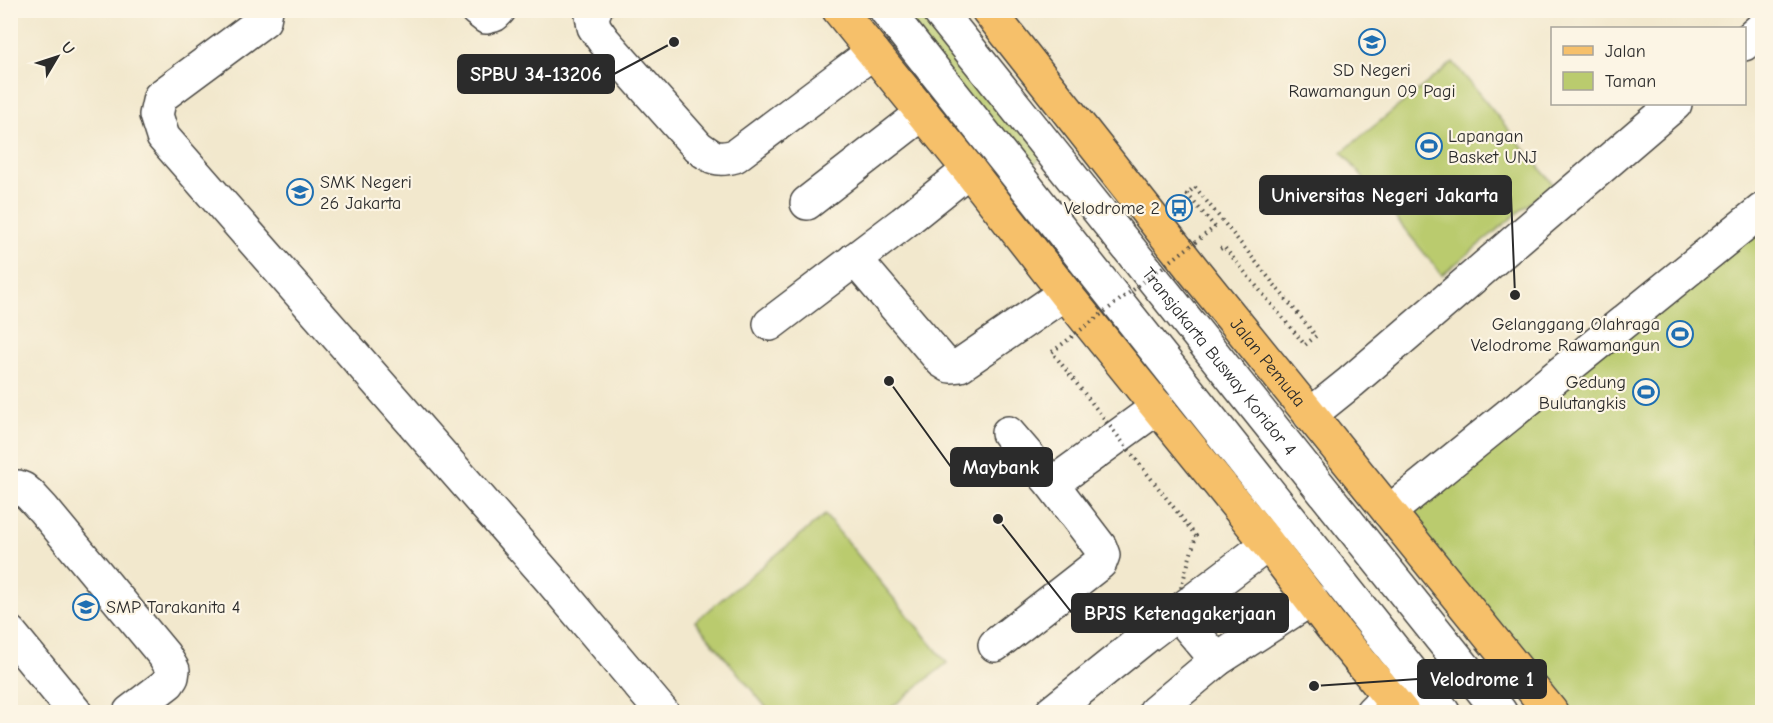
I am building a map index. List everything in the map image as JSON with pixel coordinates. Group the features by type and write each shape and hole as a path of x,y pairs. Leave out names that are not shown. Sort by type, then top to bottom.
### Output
{"main road":[{"path":"839,10 1268,544 1311,599 1387,707"},
{"name":"Jalan Pemuda","path":"988,10 1310,415 1551,712"}],"street":[{"path":"266,10 264,20 160,97 156,115 163,137 542,570 662,712"},
{"path":"477,10 486,16 494,15 500,10"},
{"path":"595,10 592,15 594,27 604,41 698,147 712,158 722,160 735,156 873,52"},
{"path":"886,10 1443,712"},
{"name":"Transjakarta Busway Koridor 4","path":"938,10 1500,712"},
{"path":"1746,42 1762,28"},
{"path":"1310,415 1360,375 1674,105"},
{"path":"807,203 923,113"},
{"path":"770,324 969,170"},
{"path":"1389,512 1762,210"},
{"path":"855,259 942,361 950,366 960,365 1065,293"},
{"path":"1052,484 1158,407"},
{"path":"995,645 1100,563 1103,555 1052,484 1008,433"},
{"path":"10,491 18,487 23,489 37,502 164,655 173,670 172,678 168,683 137,711"},
{"path":"1052,712 1179,601 1268,544"},
{"path":"1155,712 1217,660 1311,599"},
{"path":"1179,601 1217,660"},
{"path":"10,633 75,712"}],"path":[{"path":"1179,601 1196,536 1052,351 1215,227 1187,194 1195,187 1316,336 1305,345 1233,258"}],"green space":[{"path":"885,11 938,11 1050,151 1018,177"},
{"name":"Lapangan Basket UNJ","path":"1453,62 1553,184 1442,275 1342,152"},
{"name":"Gelanggang Olahraga Velodrome Rawamangun","path":"1762,192 1762,712 1551,712 1389,512"},
{"path":"825,515 947,663 886,712 770,712 695,621"}],"place":[{"name":"SPBU 34-13206","path":"674,42"},
{"name":"SD Negeri Rawamangun 09 Pagi","path":"1372,42"},
{"name":"Lapangan Basket UNJ","path":"1429,146"},
{"name":"SMK Negeri 26 Jakarta","path":"300,192"},
{"name":"Velodrome 2","path":"1179,208"},
{"name":"Universitas Negeri Jakarta","path":"1515,295"},
{"name":"Gelanggang Olahraga Velodrome Rawamangun","path":"1680,334"},
{"name":"Maybank","path":"889,381"},
{"name":"Gedung Bulutangkis","path":"1646,392"},
{"name":"BPJS Ketenagakerjaan","path":"998,519"},
{"name":"SMP Tarakanita 4","path":"86,607"},
{"name":"Velodrome 1","path":"1314,686"}]}
